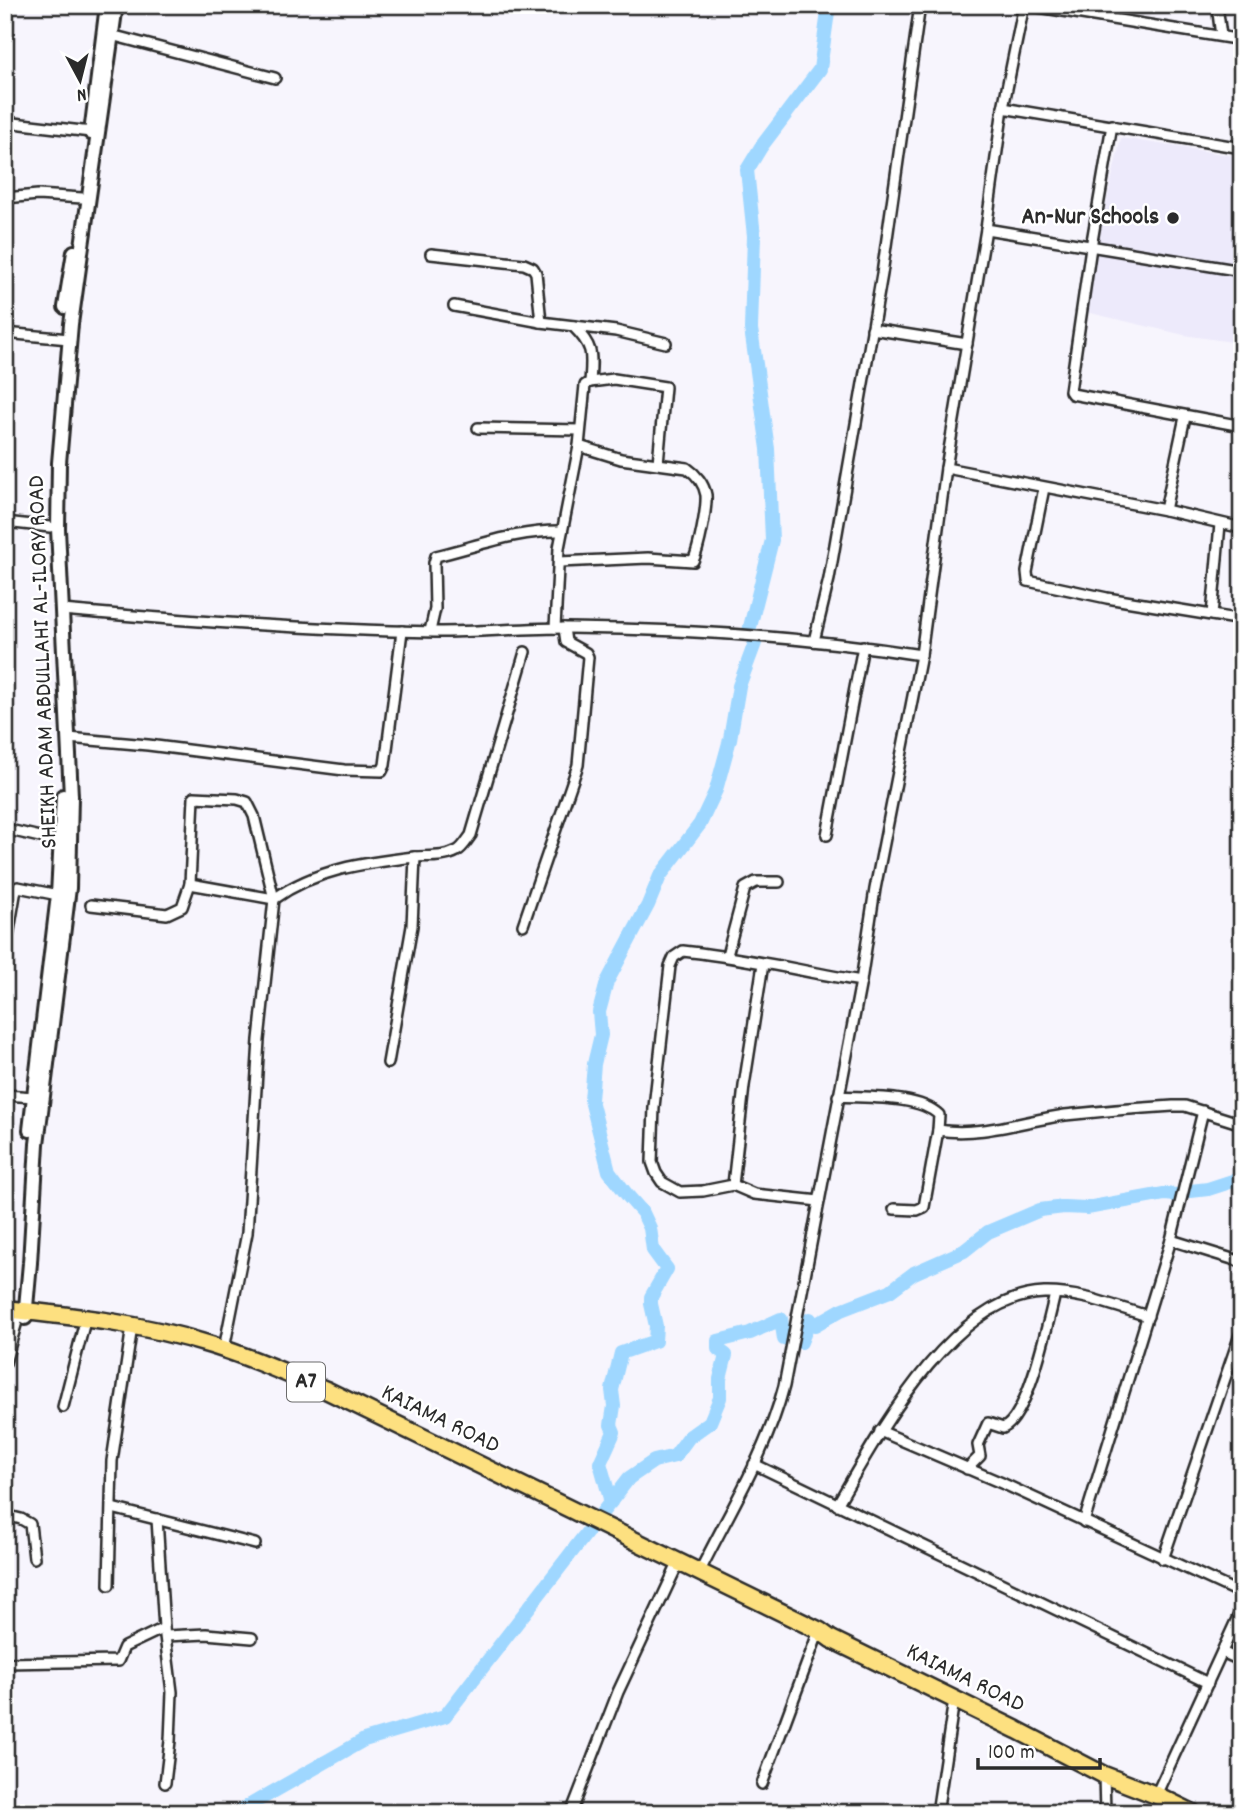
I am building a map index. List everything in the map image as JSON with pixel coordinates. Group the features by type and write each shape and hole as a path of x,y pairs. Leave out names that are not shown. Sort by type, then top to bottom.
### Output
{"highway":[{"name":"KAIAMA ROAD","path":"16,1314 131,1333 210,1351 272,1374 324,1396 820,1631 824,1638"},
{"name":"KAIAMA ROAD","path":"16,1314 124,1324 224,1349 326,1390 676,1568 1017,1730 1104,1775 1193,1813"}],"street":[{"name":"SHEIKH ADAM ABDULLAHI AL-ILORY ROAD","path":"16,1314 34,1097 62,842 61,738 50,527 65,338 107,5"},
{"name":"SHEIKH ADAM ABDULLAHI AL-ILORY ROAD","path":"16,1314 69,887 71,796 58,529 65,338 116,5"},
{"path":"814,641 829,579 892,210 920,5"},
{"path":"698,1573 754,1464 779,1408 798,1320 875,889 921,655 946,468 986,229 1003,107 1025,5 1242,40"},
{"path":"1217,5 1221,36"},
{"path":"111,35 275,78"},
{"path":"1003,107 1242,148"},
{"path":"5,122 91,132"},
{"path":"1112,125 1070,391 1072,394 1185,417 1242,426"},
{"path":"5,198 38,195 82,198"},
{"path":"986,229 1242,271"},
{"path":"431,254 524,264 533,268 536,273 541,322"},
{"path":"454,306 541,322 616,331 666,343"},
{"path":"573,326 589,344 592,353 590,382"},
{"path":"872,329 967,344"},
{"path":"5,332 65,338"},
{"path":"523,925 578,765 588,657 586,653 566,642 560,628 559,562 562,531 579,446 585,385 614,379 665,387 658,463"},
{"path":"1165,510 1185,417"},
{"path":"478,428 580,430"},
{"path":"559,562 648,558 693,561 706,494 698,478 687,468 621,459 579,446"},
{"path":"946,468 1165,510 1242,528"},
{"path":"1044,488 1027,572 1028,581 1107,598 1242,620"},
{"path":"5,522 50,527"},
{"path":"1212,615 1220,524"},
{"path":"430,631 435,609 436,556 519,534 562,531"},
{"path":"62,610 180,621 402,631 560,628 693,631 863,646 921,655"},
{"path":"68,738 344,770 382,771 402,631"},
{"path":"827,835 863,646"},
{"path":"190,884 274,898 296,884 328,871 415,857 448,855 459,850 471,835 525,652"},
{"path":"91,905 167,914 182,907 190,884 194,797 247,802 254,816 274,898 260,1040 247,1233 224,1349"},
{"path":"5,829 62,842"},
{"path":"388,1063 412,926 415,857"},
{"path":"727,956 745,888 755,882 779,882"},
{"path":"5,954 14,891 18,887 58,895"},
{"path":"819,1200 754,1194 733,1185 680,1192 662,1182 652,1162 655,1096 670,966 674,957 683,951 727,956 860,981"},
{"path":"733,1185 744,1086 763,964"},
{"path":"5,1095 34,1097"},
{"path":"838,1096 903,1101 925,1106 939,1115 925,1205 920,1210 894,1209"},
{"path":"938,1130 961,1133 1065,1116 1185,1106 1242,1124"},
{"path":"1084,1522 1171,1240 1203,1111"},
{"path":"1171,1240 1242,1262"},
{"path":"837,1505 880,1431 908,1390 970,1324 996,1307 1026,1295 1055,1294 1104,1301 1148,1316"},
{"path":"967,1469 980,1457 978,1445 988,1423 1003,1428 1016,1418 1033,1377 1055,1294"},
{"path":"5,1363 16,1314"},
{"path":"63,1407 84,1325"},
{"path":"1163,1559 1242,1329"},
{"path":"109,1585 112,1461 131,1333"},
{"path":"880,1431 1242,1594"},
{"path":"754,1464 1208,1683"},
{"path":"112,1508 255,1544"},
{"path":"5,1516 22,1518 30,1524 34,1558"},
{"path":"157,1519 172,1692 165,1783"},
{"path":"571,1813 618,1692 676,1568"},
{"path":"1156,1795 1242,1608"},
{"path":"5,1663 118,1661 124,1647 165,1632 252,1638"},
{"path":"762,1784 824,1638"},
{"path":"1222,1652 1242,1661"},
{"path":"937,1813 954,1700"},
{"path":"1104,1775 1105,1813"}],"shaded area":[{"name":"An-Nur Schools","path":"1121,138 1242,157 1242,279 1232,342 1184,335 1082,311"}],"waterway":[{"path":"611,1502 600,1463 614,1432 611,1425 614,1406 612,1390 621,1353 655,1341 656,1326 651,1297 667,1269 653,1250 650,1228 643,1213 609,1171 591,1100 594,1064 601,1035 599,1012 607,982 648,905 660,876 700,824 716,790 730,739 739,686 755,643 749,631 772,540 768,449 751,329 754,236 747,170 761,147 820,69 829,5"},
{"path":"1191,1191 1208,1189 1242,1178"},
{"path":"236,1813 364,1740 445,1716 629,1478 654,1461 675,1456 689,1437 710,1422 720,1398 720,1379 726,1355 718,1349 718,1341 750,1333 781,1319 784,1339 801,1342 810,1319 815,1325 841,1310 890,1291 914,1273 964,1251 988,1232 1040,1210 1087,1208 1164,1194 1177,1195"}],"place":[{"name":"An-Nur Schools","path":"1173,218"}]}
